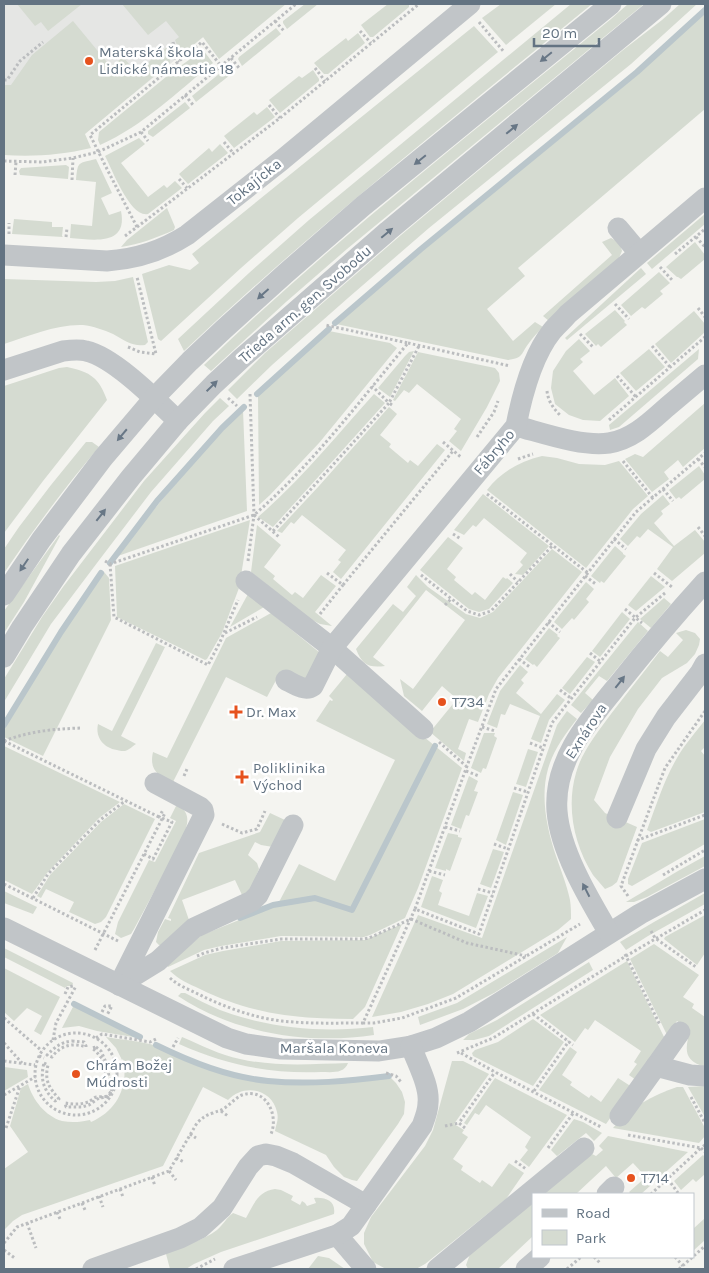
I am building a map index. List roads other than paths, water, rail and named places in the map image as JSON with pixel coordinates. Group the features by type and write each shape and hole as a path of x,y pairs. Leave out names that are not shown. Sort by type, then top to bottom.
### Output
{"street":[{"path":"4,595 41,540 103,458 154,398 224,329 363,206 611,4"},
{"name":"Trieda arm. gen. Svobodu","path":"4,656 71,554 131,477 178,421 242,358 408,215 660,4"},
{"name":"Tokajícka","path":"4,254 118,260 152,253 173,244 187,236 469,9"},
{"name":"Fábryho","path":"286,680 306,689 313,686 332,648 516,426 522,398 538,354 552,330 568,314 705,198"},
{"path":"618,228 639,253"},
{"path":"4,370 55,353 72,350 88,351 111,363 154,398 178,421"},
{"path":"516,426 560,438 589,443 618,441 643,428 705,375"},
{"path":"246,581 332,648 423,729"},
{"name":"Exnárova","path":"609,933 567,854 557,811 558,788 573,746 586,726 649,645 705,582"},
{"path":"617,818 646,749 666,717 705,664"},
{"path":"119,985 204,815 200,806 155,783"},
{"path":"119,985 158,960 194,928 252,901 258,896 293,825"},
{"name":"Maršala Koneva","path":"4,928 227,1038 246,1044 281,1049 379,1051 411,1046 436,1038 470,1022 640,914 705,879"},
{"path":"620,1116 656,1066 671,1030"},
{"path":"234,1269 258,1265 337,1235 351,1226 422,1126 427,1112 429,1101 427,1089 411,1046"},
{"path":"656,1066 690,1075 705,1076"},
{"path":"437,1269 584,1148"},
{"path":"93,1269 180,1238 200,1228 222,1208 253,1161 258,1156 266,1154 293,1163 366,1205"},
{"path":"337,1235 366,1269"},
{"path":"526,1269 539,1258"}],"waterway":[{"path":"335,323 421,249 637,72 705,10"},
{"path":"257,394 329,329"},
{"path":"110,563 157,501 222,428 244,407"},
{"path":"4,725 61,632 101,573"},
{"path":"240,918 273,905 315,898 352,910 435,746"},
{"path":"74,1004 140,1037"},
{"path":"156,1045 210,1068 268,1081 329,1082 389,1076"}],"place":[{"name":"Materská škola Lidické námestie 18","path":"89,61"},
{"name":"T734","path":"442,702"},
{"name":"Dr. Max","path":"236,712"},
{"name":"Poliklinika Východ","path":"242,777"},
{"name":"Chrám Božej Múdrosti","path":"76,1074"},
{"name":"T714","path":"631,1178"}]}
